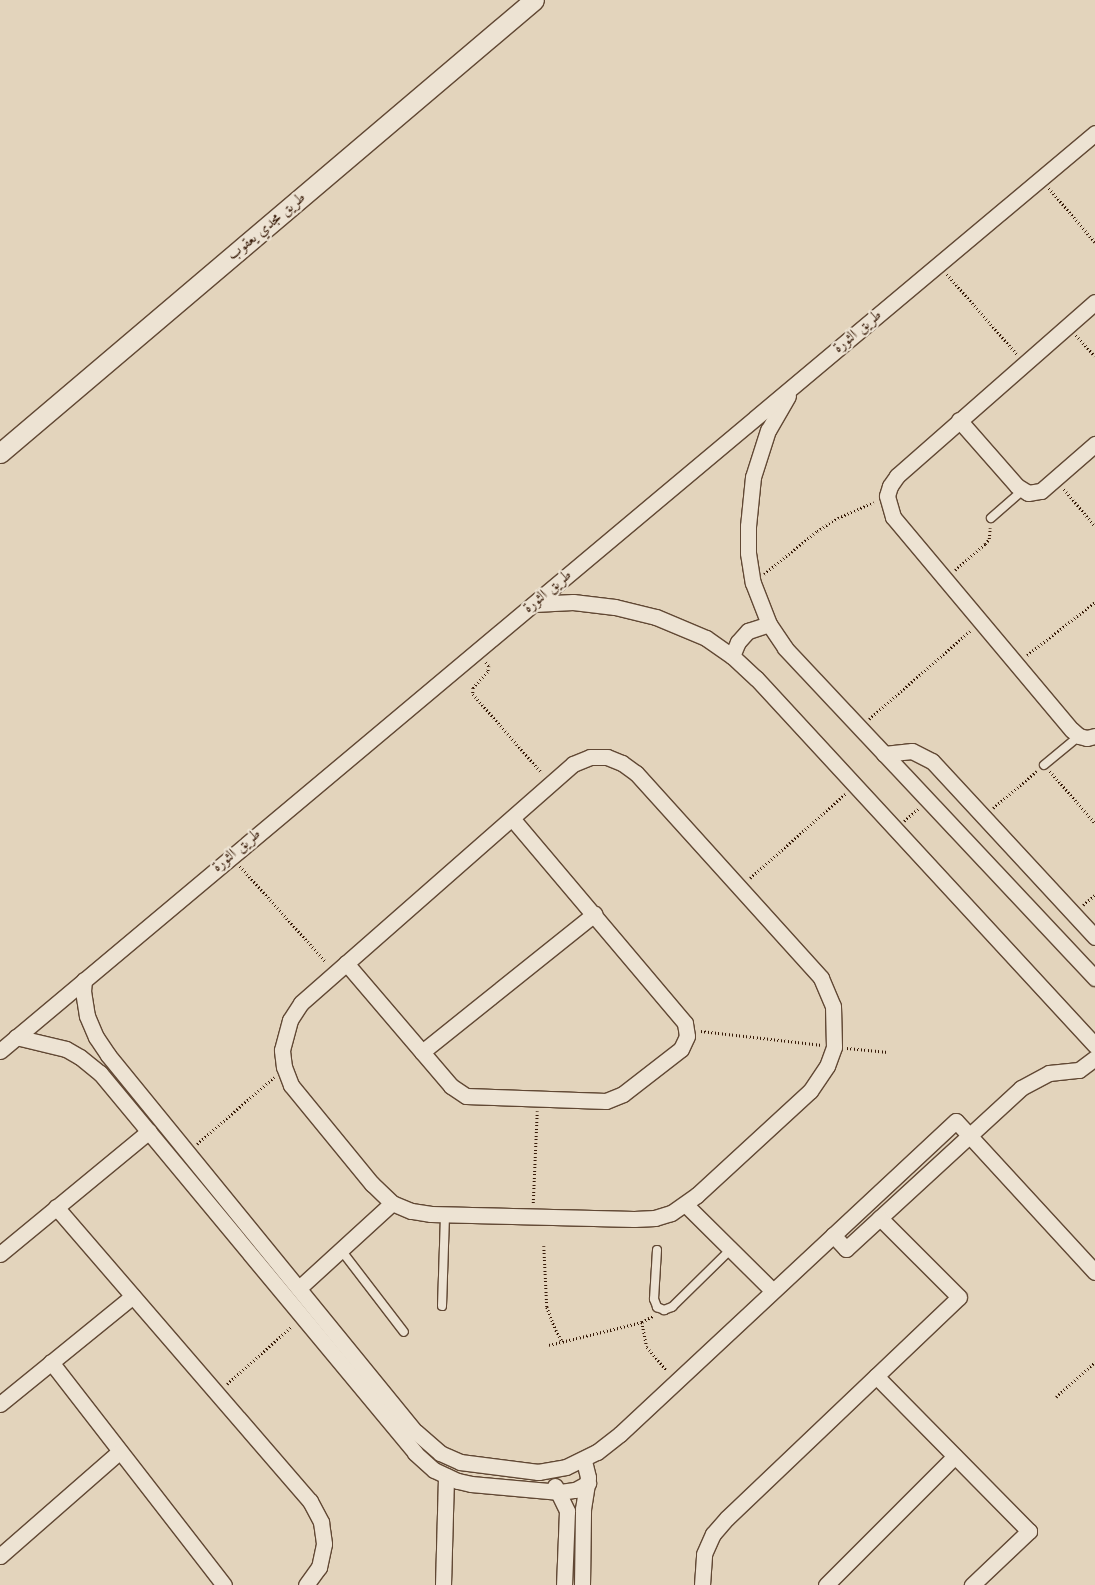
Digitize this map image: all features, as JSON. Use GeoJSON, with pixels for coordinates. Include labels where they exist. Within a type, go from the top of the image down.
{"type":"FeatureCollection","features":[{"type":"Feature","properties":{"kind":"street","name":"طريق مجدي يعقوب"},"geometry":{"type":"LineString","coordinates":[[0,453],[534,0]]}},
{"type":"Feature","properties":{"kind":"street","name":"طريق الثورة"},"geometry":{"type":"LineString","coordinates":[[0,1051],[1095,132]]}},
{"type":"Feature","properties":{"kind":"street"},"geometry":{"type":"LineString","coordinates":[[1095,302],[897,476],[890,486],[887,496],[892,518],[1078,736],[1087,738],[1095,736]]}},
{"type":"Feature","properties":{"kind":"street"},"geometry":{"type":"LineString","coordinates":[[792,388],[768,430],[753,477],[748,554],[754,583],[770,624],[785,648],[1095,978]]}},
{"type":"Feature","properties":{"kind":"street"},"geometry":{"type":"LineString","coordinates":[[959,420],[1022,491],[1028,493],[1041,491],[1095,444]]}},
{"type":"Feature","properties":{"kind":"street"},"geometry":{"type":"LineString","coordinates":[[534,604],[573,602],[615,608],[656,617],[706,638],[732,656],[756,678],[1095,1044]]}},
{"type":"Feature","properties":{"kind":"street"},"geometry":{"type":"LineString","coordinates":[[732,656],[738,642],[748,631],[770,624]]}},
{"type":"Feature","properties":{"kind":"street"},"geometry":{"type":"LineString","coordinates":[[884,754],[912,751],[926,756],[1095,937]]}},
{"type":"Feature","properties":{"kind":"street"},"geometry":{"type":"LineString","coordinates":[[590,757],[607,757],[622,763],[636,772],[821,978],[833,1006],[834,1047],[827,1066],[810,1091],[686,1205],[671,1213],[655,1218],[532,1217],[411,1211],[392,1203],[372,1184],[291,1085],[284,1067],[284,1036],[290,1020],[301,1003],[551,783],[573,764],[590,757]]}},
{"type":"Feature","properties":{"kind":"street"},"geometry":{"type":"LineString","coordinates":[[341,968],[422,1052],[451,1086],[466,1096],[597,1101],[616,1098],[681,1049],[687,1036],[685,1023],[512,818]]}},
{"type":"Feature","properties":{"kind":"street"},"geometry":{"type":"LineString","coordinates":[[422,1052],[594,914]]}},
{"type":"Feature","properties":{"kind":"street"},"geometry":{"type":"LineString","coordinates":[[84,980],[84,1004],[96,1037],[114,1062],[299,1288],[424,1462],[446,1476],[471,1484],[560,1492],[575,1490],[588,1483]]}},
{"type":"Feature","properties":{"kind":"street"},"geometry":{"type":"LineString","coordinates":[[16,1037],[66,1049],[80,1057],[100,1073],[303,1317],[432,1447],[445,1456],[470,1464],[524,1471],[552,1471],[584,1461],[608,1444],[956,1121],[1095,1272]]}},
{"type":"Feature","properties":{"kind":"street"},"geometry":{"type":"LineString","coordinates":[[833,1235],[846,1249],[1029,1082],[1058,1070],[1079,1070],[1095,1058]]}},
{"type":"Feature","properties":{"kind":"street"},"geometry":{"type":"LineString","coordinates":[[100,1073],[114,1062]]}},
{"type":"Feature","properties":{"kind":"street"},"geometry":{"type":"LineString","coordinates":[[0,1254],[148,1131]]}},
{"type":"Feature","properties":{"kind":"street"},"geometry":{"type":"LineString","coordinates":[[204,1197],[216,1187]]}},
{"type":"Feature","properties":{"kind":"street"},"geometry":{"type":"LineString","coordinates":[[299,1288],[392,1203]]}},
{"type":"Feature","properties":{"kind":"street"},"geometry":{"type":"LineString","coordinates":[[686,1205],[773,1291]]}},
{"type":"Feature","properties":{"kind":"street"},"geometry":{"type":"LineString","coordinates":[[56,1207],[310,1501],[321,1522],[324,1544],[319,1567],[306,1585]]}},
{"type":"Feature","properties":{"kind":"street"},"geometry":{"type":"LineString","coordinates":[[702,1585],[704,1554],[713,1534],[726,1518],[959,1297],[880,1218]]}},
{"type":"Feature","properties":{"kind":"street"},"geometry":{"type":"LineString","coordinates":[[246,1249],[259,1239]]}},
{"type":"Feature","properties":{"kind":"street"},"geometry":{"type":"LineString","coordinates":[[0,1404],[133,1296]]}},
{"type":"Feature","properties":{"kind":"street"},"geometry":{"type":"LineString","coordinates":[[51,1362],[224,1585]]}},
{"type":"Feature","properties":{"kind":"street"},"geometry":{"type":"LineString","coordinates":[[876,1376],[1029,1531],[972,1585]]}},
{"type":"Feature","properties":{"kind":"street"},"geometry":{"type":"LineString","coordinates":[[0,1556],[120,1451]]}},
{"type":"Feature","properties":{"kind":"street"},"geometry":{"type":"LineString","coordinates":[[826,1585],[955,1456]]}},
{"type":"Feature","properties":{"kind":"street"},"geometry":{"type":"LineString","coordinates":[[582,1585],[584,1510],[588,1483],[588,1471],[584,1461]]}},
{"type":"Feature","properties":{"kind":"street"},"geometry":{"type":"LineString","coordinates":[[552,1471],[553,1481],[560,1492],[567,1511],[564,1585]]}},
{"type":"Feature","properties":{"kind":"street"},"geometry":{"type":"LineString","coordinates":[[443,1585],[446,1476]]}},
{"type":"Feature","properties":{"kind":"lane"},"geometry":{"type":"LineString","coordinates":[[991,518],[1022,491]]}},
{"type":"Feature","properties":{"kind":"lane"},"geometry":{"type":"LineString","coordinates":[[1044,765],[1078,736]]}},
{"type":"Feature","properties":{"kind":"lane"},"geometry":{"type":"LineString","coordinates":[[442,1306],[445,1214]]}},
{"type":"Feature","properties":{"kind":"lane"},"geometry":{"type":"LineString","coordinates":[[657,1250],[654,1299],[660,1309],[672,1307],[731,1249]]}},
{"type":"Feature","properties":{"kind":"lane"},"geometry":{"type":"LineString","coordinates":[[341,1250],[404,1332]]}},
{"type":"Feature","properties":{"kind":"path"},"geometry":{"type":"LineString","coordinates":[[1040,178],[1095,242]]}},
{"type":"Feature","properties":{"kind":"path"},"geometry":{"type":"LineString","coordinates":[[939,264],[1025,363]]}},
{"type":"Feature","properties":{"kind":"path"},"geometry":{"type":"LineString","coordinates":[[1068,326],[1095,356]]}},
{"type":"Feature","properties":{"kind":"path"},"geometry":{"type":"LineString","coordinates":[[1055,478],[1095,526]]}},
{"type":"Feature","properties":{"kind":"path"},"geometry":{"type":"LineString","coordinates":[[754,583],[817,531],[859,507],[887,496]]}},
{"type":"Feature","properties":{"kind":"path"},"geometry":{"type":"LineString","coordinates":[[944,579],[989,539],[991,518]]}},
{"type":"Feature","properties":{"kind":"path"},"geometry":{"type":"LineString","coordinates":[[1016,664],[1095,602]]}},
{"type":"Feature","properties":{"kind":"path"},"geometry":{"type":"LineString","coordinates":[[859,728],[981,622]]}},
{"type":"Feature","properties":{"kind":"path"},"geometry":{"type":"LineString","coordinates":[[477,651],[489,669],[473,688],[473,694],[551,783]]}},
{"type":"Feature","properties":{"kind":"path"},"geometry":{"type":"LineString","coordinates":[[983,816],[1044,765],[1095,823]]}},
{"type":"Feature","properties":{"kind":"path"},"geometry":{"type":"LineString","coordinates":[[740,888],[855,785]]}},
{"type":"Feature","properties":{"kind":"path"},"geometry":{"type":"LineString","coordinates":[[896,828],[928,801]]}},
{"type":"Feature","properties":{"kind":"path"},"geometry":{"type":"LineString","coordinates":[[231,856],[341,968]]}},
{"type":"Feature","properties":{"kind":"path"},"geometry":{"type":"LineString","coordinates":[[687,1029],[888,1052]]}},
{"type":"Feature","properties":{"kind":"path"},"geometry":{"type":"LineString","coordinates":[[188,1152],[284,1067]]}},
{"type":"Feature","properties":{"kind":"path"},"geometry":{"type":"LineString","coordinates":[[532,1217],[538,1100]]}},
{"type":"Feature","properties":{"kind":"path"},"geometry":{"type":"LineString","coordinates":[[544,1246],[547,1307],[550,1318],[562,1341]]}},
{"type":"Feature","properties":{"kind":"path"},"geometry":{"type":"LineString","coordinates":[[549,1344],[642,1322],[660,1309]]}},
{"type":"Feature","properties":{"kind":"path"},"geometry":{"type":"LineString","coordinates":[[216,1393],[303,1317]]}},
{"type":"Feature","properties":{"kind":"path"},"geometry":{"type":"LineString","coordinates":[[642,1322],[644,1339],[651,1354],[678,1380]]}},
{"type":"Feature","properties":{"kind":"path"},"geometry":{"type":"LineString","coordinates":[[1056,1397],[1095,1362]]}}]}
